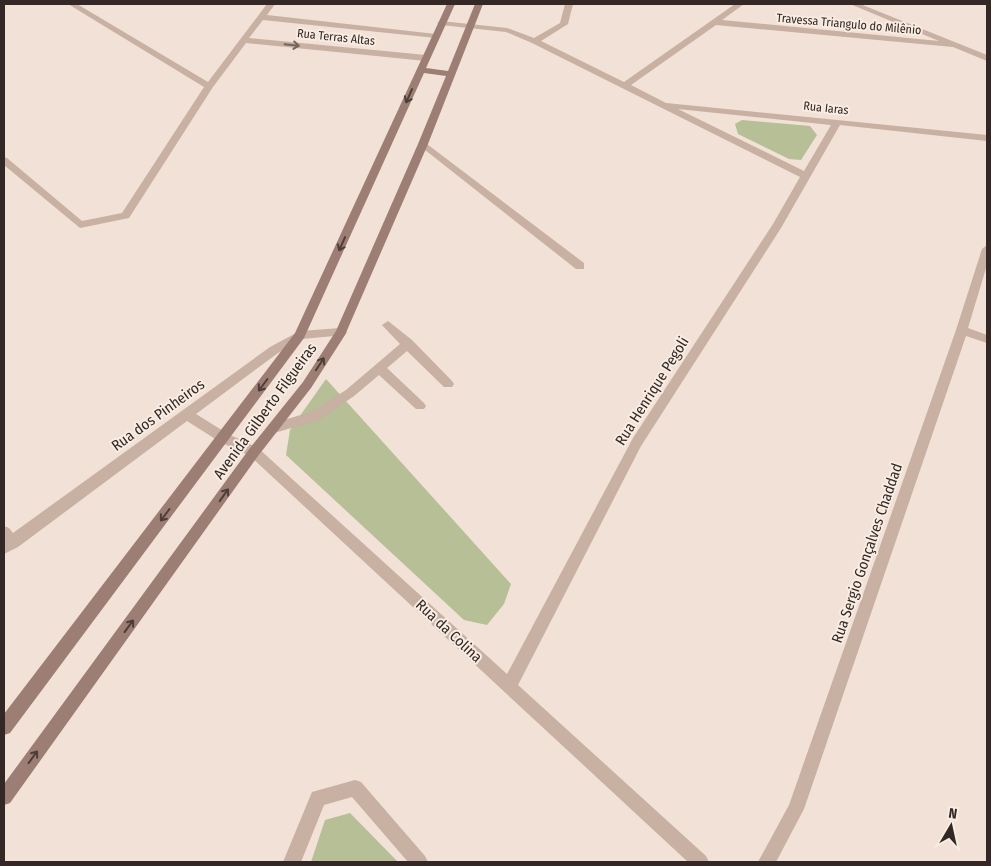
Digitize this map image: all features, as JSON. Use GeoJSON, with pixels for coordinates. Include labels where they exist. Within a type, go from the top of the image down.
{"type":"FeatureCollection","features":[{"type":"Feature","properties":{"kind":"main road","name":"Avenida Gilberto Filgueiras"},"geometry":{"type":"LineString","coordinates":[[4,727],[300,335],[451,4]]}},
{"type":"Feature","properties":{"kind":"main road","name":"Avenida Gilberto Filgueiras"},"geometry":{"type":"LineString","coordinates":[[4,796],[254,452],[307,385],[341,332],[423,144],[468,26],[479,4]]}},
{"type":"Feature","properties":{"kind":"main road"},"geometry":{"type":"LineString","coordinates":[[420,70],[450,74]]}},
{"type":"Feature","properties":{"kind":"street"},"geometry":{"type":"LineString","coordinates":[[72,4],[209,86]]}},
{"type":"Feature","properties":{"kind":"street"},"geometry":{"type":"LineString","coordinates":[[4,160],[80,225],[125,216],[209,86],[270,4]]}},
{"type":"Feature","properties":{"kind":"street"},"geometry":{"type":"LineString","coordinates":[[534,41],[564,24],[569,4]]}},
{"type":"Feature","properties":{"kind":"street"},"geometry":{"type":"LineString","coordinates":[[624,86],[740,4]]}},
{"type":"Feature","properties":{"kind":"street"},"geometry":{"type":"LineString","coordinates":[[854,4],[987,58]]}},
{"type":"Feature","properties":{"kind":"street","name":"Rua Terras Altas"},"geometry":{"type":"LineString","coordinates":[[261,17],[436,36]]}},
{"type":"Feature","properties":{"kind":"street","name":"Travessa Triangulo do Milênio"},"geometry":{"type":"LineString","coordinates":[[714,22],[952,45]]}},
{"type":"Feature","properties":{"kind":"street","name":"Rua Iaras"},"geometry":{"type":"LineString","coordinates":[[441,23],[508,30],[534,41],[806,176]]}},
{"type":"Feature","properties":{"kind":"street","name":"Rua Terras Altas"},"geometry":{"type":"LineString","coordinates":[[244,40],[426,58]]}},
{"type":"Feature","properties":{"kind":"street","name":"Rua Iaras"},"geometry":{"type":"LineString","coordinates":[[662,104],[987,138]]}},
{"type":"Feature","properties":{"kind":"street","name":"Rua Henrique Pegoli"},"geometry":{"type":"LineString","coordinates":[[509,686],[637,442],[777,226],[836,122]]}},
{"type":"Feature","properties":{"kind":"street"},"geometry":{"type":"LineString","coordinates":[[423,144],[580,266]]}},
{"type":"Feature","properties":{"kind":"street","name":"Rua Sergio Gonçalves Chaddad"},"geometry":{"type":"LineString","coordinates":[[767,862],[796,809],[962,330],[987,249]]}},
{"type":"Feature","properties":{"kind":"street"},"geometry":{"type":"LineString","coordinates":[[388,325],[448,384]]}},
{"type":"Feature","properties":{"kind":"street"},"geometry":{"type":"LineString","coordinates":[[962,330],[987,339]]}},
{"type":"Feature","properties":{"kind":"street","name":"Rua dos Pinheiros"},"geometry":{"type":"LineString","coordinates":[[7,541],[274,350],[300,335],[341,332]]}},
{"type":"Feature","properties":{"kind":"street"},"geometry":{"type":"LineString","coordinates":[[274,428],[315,416],[350,393],[408,343]]}},
{"type":"Feature","properties":{"kind":"street"},"geometry":{"type":"LineString","coordinates":[[379,368],[420,406]]}},
{"type":"Feature","properties":{"kind":"street","name":"Rua da Colina"},"geometry":{"type":"LineString","coordinates":[[186,414],[224,438],[254,452],[700,862]]}},
{"type":"Feature","properties":{"kind":"street"},"geometry":{"type":"LineString","coordinates":[[292,862],[318,798],[355,788],[419,862]]}},
{"type":"Feature","properties":{"kind":"green space"},"geometry":{"type":"Polygon","coordinates":[[[742,120],[810,126],[817,135],[801,160],[789,159],[738,134],[735,124],[742,120]]]}},
{"type":"Feature","properties":{"kind":"green space"},"geometry":{"type":"Polygon","coordinates":[[[326,379],[511,584],[504,604],[487,625],[464,620],[286,455],[290,430],[326,379]]]}},
{"type":"Feature","properties":{"kind":"green space"},"geometry":{"type":"Polygon","coordinates":[[[350,813],[398,862],[311,862],[325,820],[350,813]]]}}]}
